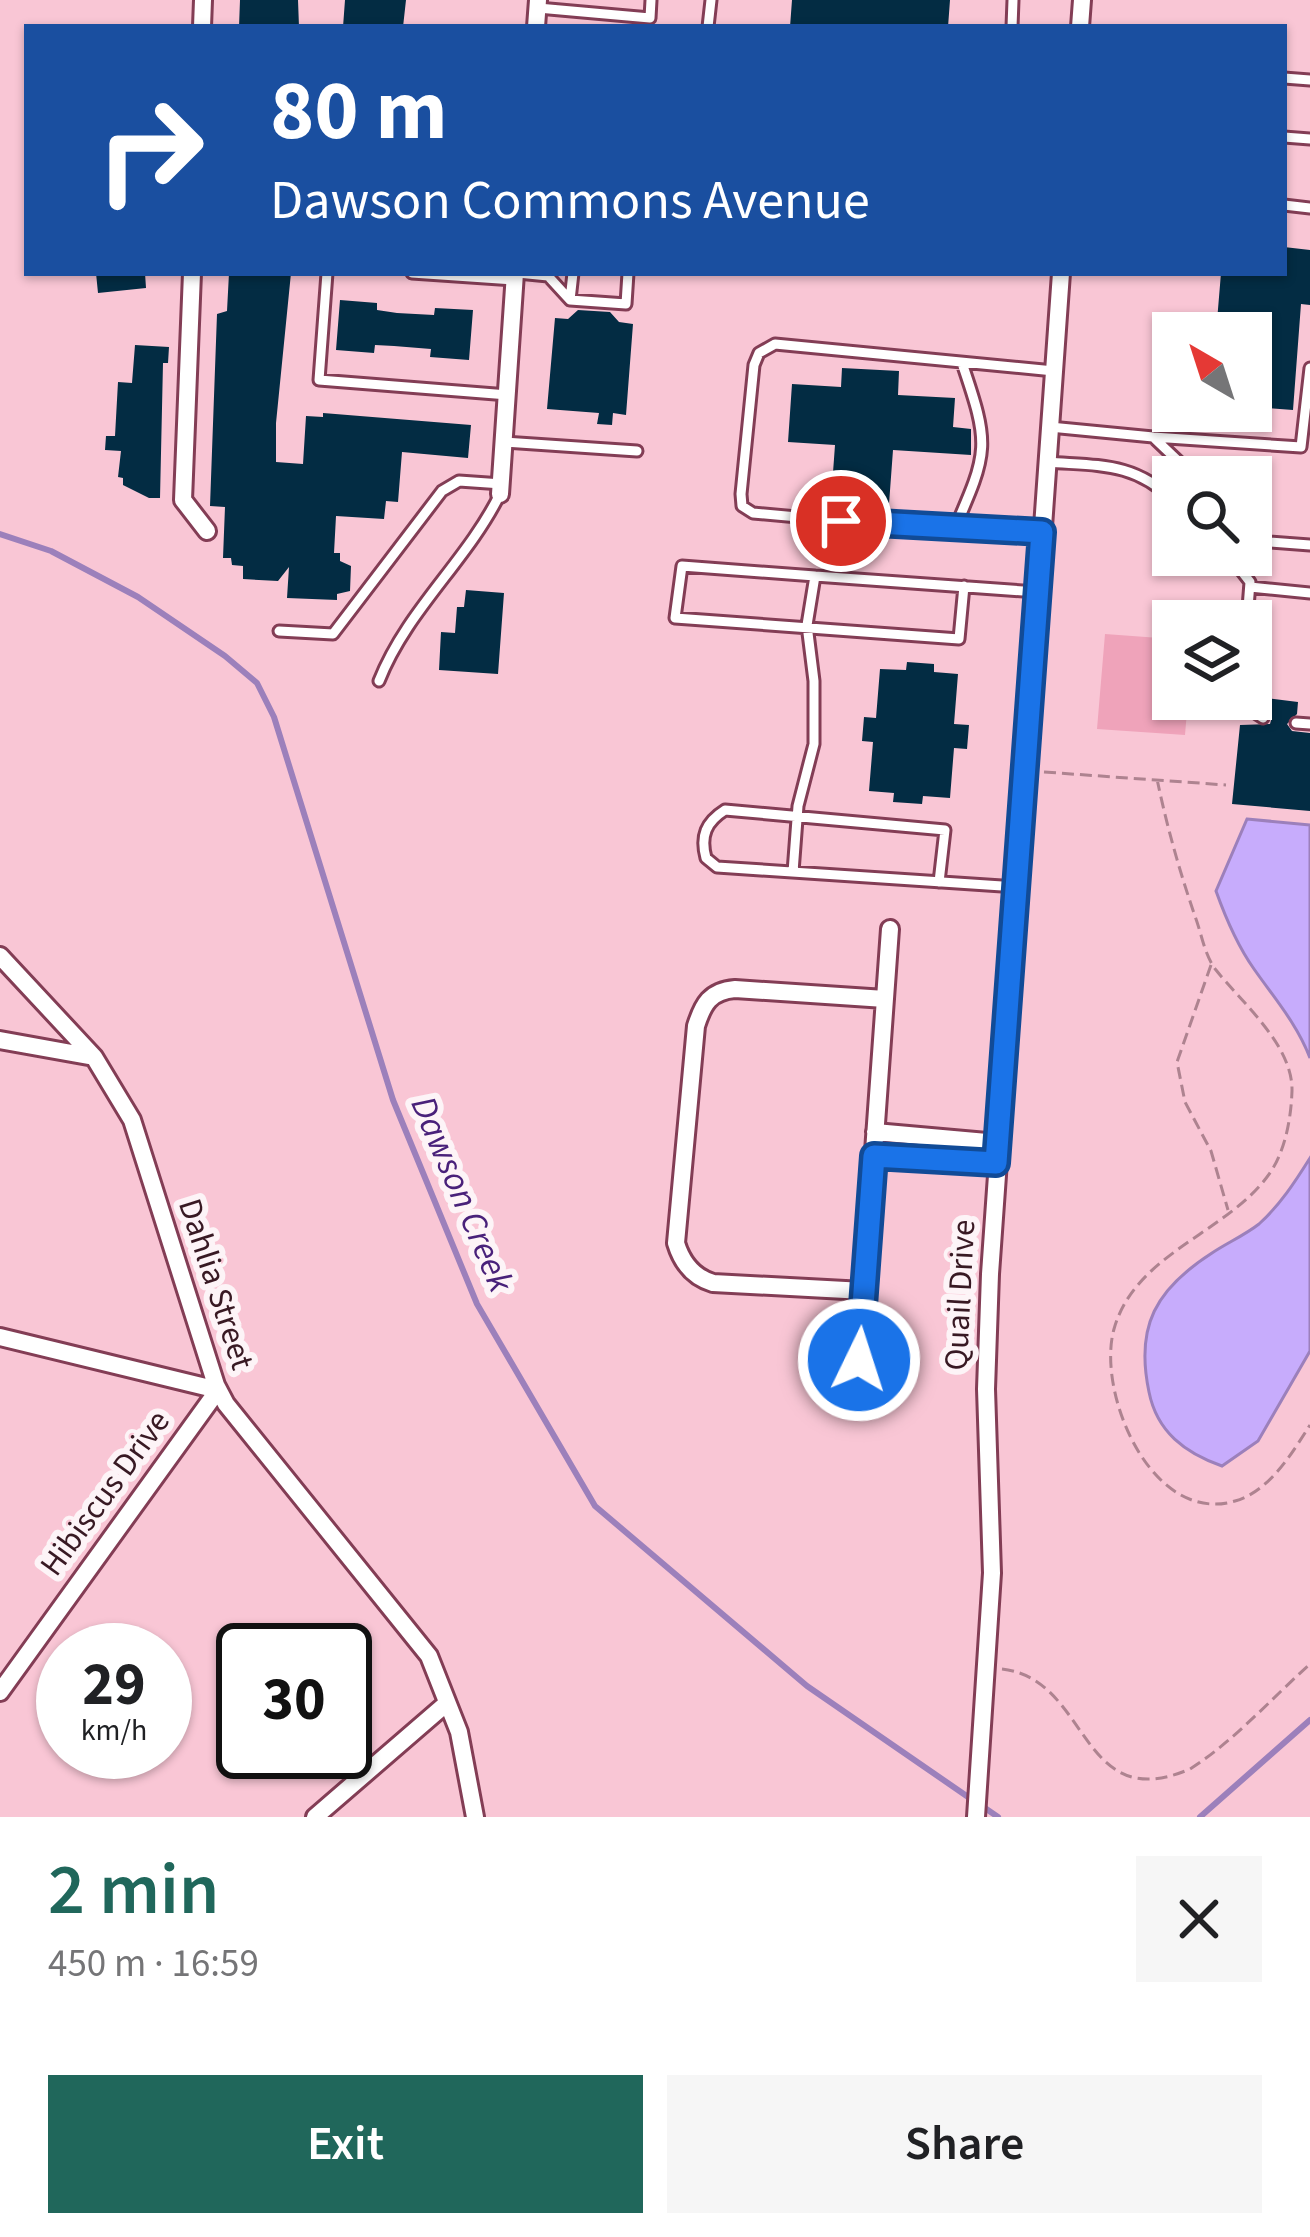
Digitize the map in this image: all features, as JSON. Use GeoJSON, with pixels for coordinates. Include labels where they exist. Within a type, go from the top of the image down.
{"type":"FeatureCollection","features":[{"type":"Feature","properties":{"kind":"street"},"geometry":{"type":"LineString","coordinates":[[192,276],[183,500],[207,531]]}},
{"type":"Feature","properties":{"kind":"street"},"geometry":{"type":"LineString","coordinates":[[501,489],[516,276]]}},
{"type":"Feature","properties":{"kind":"street","name":"Quail Drive"},"geometry":{"type":"LineString","coordinates":[[976,1817],[992,1512],[986,1355],[996,1163],[1061,276]]}},
{"type":"Feature","properties":{"kind":"street"},"geometry":{"type":"LineString","coordinates":[[859,1360],[890,929]]}},
{"type":"Feature","properties":{"kind":"street","name":"Dahlia Street"},"geometry":{"type":"LineString","coordinates":[[0,956],[94,1057],[132,1120],[218,1390],[429,1656],[459,1732],[475,1817]]}},
{"type":"Feature","properties":{"kind":"street"},"geometry":{"type":"LineString","coordinates":[[864,1291],[713,1283],[686,1265],[676,1243],[694,1048],[703,1005],[712,995],[735,989],[885,999]]}},
{"type":"Feature","properties":{"kind":"street"},"geometry":{"type":"LineString","coordinates":[[0,1040],[94,1057]]}},
{"type":"Feature","properties":{"kind":"street"},"geometry":{"type":"LineString","coordinates":[[875,1132],[998,1143]]}},
{"type":"Feature","properties":{"kind":"street"},"geometry":{"type":"LineString","coordinates":[[874,1156],[996,1163]]}},
{"type":"Feature","properties":{"kind":"street"},"geometry":{"type":"LineString","coordinates":[[0,1337],[218,1390]]}},
{"type":"Feature","properties":{"kind":"street","name":"Hibiscus Drive"},"geometry":{"type":"LineString","coordinates":[[0,1692],[218,1390]]}},
{"type":"Feature","properties":{"kind":"street"},"geometry":{"type":"LineString","coordinates":[[315,1817],[447,1703]]}},
{"type":"Feature","properties":{"kind":"lane"},"geometry":{"type":"LineString","coordinates":[[537,12],[650,18],[650,0]]}},
{"type":"Feature","properties":{"kind":"lane"},"geometry":{"type":"LineString","coordinates":[[327,276],[319,380],[508,394]]}},
{"type":"Feature","properties":{"kind":"lane"},"geometry":{"type":"LineString","coordinates":[[548,276],[570,300],[626,304],[628,276]]}},
{"type":"Feature","properties":{"kind":"lane"},"geometry":{"type":"LineString","coordinates":[[570,300],[573,276]]}},
{"type":"Feature","properties":{"kind":"lane"},"geometry":{"type":"LineString","coordinates":[[1042,532],[954,530],[753,513],[742,506],[741,494],[754,365],[775,344],[1054,371]]}},
{"type":"Feature","properties":{"kind":"lane"},"geometry":{"type":"LineString","coordinates":[[954,530],[976,479],[984,442],[962,362]]}},
{"type":"Feature","properties":{"kind":"lane"},"geometry":{"type":"LineString","coordinates":[[1050,427],[1301,447],[1310,368]]}},
{"type":"Feature","properties":{"kind":"lane"},"geometry":{"type":"LineString","coordinates":[[1154,437],[1173,456]]}},
{"type":"Feature","properties":{"kind":"lane"},"geometry":{"type":"LineString","coordinates":[[504,442],[637,452]]}},
{"type":"Feature","properties":{"kind":"lane"},"geometry":{"type":"LineString","coordinates":[[1048,462],[1125,469],[1152,482]]}},
{"type":"Feature","properties":{"kind":"lane"},"geometry":{"type":"LineString","coordinates":[[279,631],[333,634],[442,491],[459,481],[501,489],[486,523],[398,639],[380,681]]}},
{"type":"Feature","properties":{"kind":"lane"},"geometry":{"type":"LineString","coordinates":[[1272,542],[1310,545]]}},
{"type":"Feature","properties":{"kind":"lane"},"geometry":{"type":"LineString","coordinates":[[964,586],[959,639],[675,618],[682,566],[964,586],[1038,592]]}},
{"type":"Feature","properties":{"kind":"lane"},"geometry":{"type":"LineString","coordinates":[[793,872],[797,817],[814,732],[808,625],[815,576]]}},
{"type":"Feature","properties":{"kind":"lane"},"geometry":{"type":"LineString","coordinates":[[1248,576],[1249,600]]}},
{"type":"Feature","properties":{"kind":"lane"},"geometry":{"type":"LineString","coordinates":[[1250,587],[1310,592]]}},
{"type":"Feature","properties":{"kind":"lane"},"geometry":{"type":"LineString","coordinates":[[1296,723],[1310,724]]}},
{"type":"Feature","properties":{"kind":"lane"},"geometry":{"type":"LineString","coordinates":[[940,882],[945,830],[725,810],[713,817],[702,844],[706,858],[717,867],[940,882],[1017,887]]}},
{"type":"Feature","properties":{"kind":"path"},"geometry":{"type":"LineString","coordinates":[[1024,771],[1226,785]]}},
{"type":"Feature","properties":{"kind":"path"},"geometry":{"type":"LineString","coordinates":[[1156,779],[1170,843],[1211,964],[1281,1051],[1292,1084],[1288,1131],[1268,1177],[1137,1285],[1114,1327],[1108,1375],[1120,1418],[1158,1477],[1176,1493],[1199,1502],[1234,1502],[1265,1484],[1310,1425]]}},
{"type":"Feature","properties":{"kind":"path"},"geometry":{"type":"LineString","coordinates":[[1211,964],[1177,1062],[1185,1102],[1211,1151],[1228,1211]]}},
{"type":"Feature","properties":{"kind":"path"},"geometry":{"type":"LineString","coordinates":[[1135,1786],[1153,1785],[1194,1767],[1310,1664]]}},
{"type":"Feature","properties":{"kind":"path"},"geometry":{"type":"LineString","coordinates":[[987,1668],[1018,1671],[1049,1692],[1105,1774]]}},
{"type":"Feature","properties":{"kind":"shaded area"},"geometry":{"type":"Polygon","coordinates":[[[1105,634],[1152,637],[1152,720],[1186,720],[1185,735],[1097,729],[1105,634]]]}},
{"type":"Feature","properties":{"kind":"shaded area"},"geometry":{"type":"Polygon","coordinates":[[[1247,819],[1310,825],[1310,1058],[1242,951],[1216,891],[1247,819]]]}},
{"type":"Feature","properties":{"kind":"shaded area"},"geometry":{"type":"Polygon","coordinates":[[[1310,1158],[1310,1351],[1258,1441],[1222,1466],[1185,1447],[1159,1419],[1145,1369],[1148,1329],[1154,1311],[1177,1281],[1259,1224],[1310,1158]]]}},
{"type":"Feature","properties":{"kind":"building"},"geometry":{"type":"Polygon","coordinates":[[[240,0],[298,0],[299,24],[239,24],[240,0]]]}},
{"type":"Feature","properties":{"kind":"building"},"geometry":{"type":"Polygon","coordinates":[[[345,0],[406,0],[403,24],[343,24],[345,0]]]}},
{"type":"Feature","properties":{"kind":"building"},"geometry":{"type":"Polygon","coordinates":[[[792,0],[950,0],[948,24],[790,24],[792,0]]]}},
{"type":"Feature","properties":{"kind":"building"},"geometry":{"type":"Polygon","coordinates":[[[1287,247],[1310,250],[1310,305],[1301,304],[1293,410],[1272,408],[1272,312],[1218,312],[1221,276],[1287,276],[1287,247]]]}},
{"type":"Feature","properties":{"kind":"building"},"geometry":{"type":"Polygon","coordinates":[[[96,276],[145,276],[146,288],[98,293],[96,276]]]}},
{"type":"Feature","properties":{"kind":"building"},"geometry":{"type":"Polygon","coordinates":[[[229,276],[291,276],[276,462],[303,464],[306,416],[323,417],[323,413],[471,425],[468,458],[402,452],[398,502],[386,501],[384,519],[336,516],[334,553],[340,553],[340,561],[351,566],[350,591],[337,594],[337,600],[287,598],[289,567],[278,581],[243,579],[243,566],[223,558],[225,507],[210,506],[217,314],[227,311],[229,276]]]}},
{"type":"Feature","properties":{"kind":"building"},"geometry":{"type":"Polygon","coordinates":[[[340,300],[377,303],[377,310],[397,313],[473,310],[469,360],[430,357],[431,349],[394,346],[375,345],[374,353],[336,350],[340,300]]]}},
{"type":"Feature","properties":{"kind":"building"},"geometry":{"type":"Polygon","coordinates":[[[578,310],[610,312],[619,322],[633,324],[626,415],[613,413],[612,425],[597,424],[599,413],[547,409],[555,318],[568,319],[578,310]]]}},
{"type":"Feature","properties":{"kind":"building"},"geometry":{"type":"Polygon","coordinates":[[[135,345],[169,347],[168,363],[163,363],[160,498],[149,498],[123,485],[123,478],[118,477],[121,451],[105,450],[106,436],[115,436],[118,382],[132,383],[135,345]]]}},
{"type":"Feature","properties":{"kind":"building"},"geometry":{"type":"Polygon","coordinates":[[[842,368],[899,371],[898,395],[955,398],[953,427],[971,429],[971,455],[893,450],[889,504],[831,500],[835,445],[788,442],[792,384],[841,387],[842,368]]]}},
{"type":"Feature","properties":{"kind":"building"},"geometry":{"type":"Polygon","coordinates":[[[466,590],[504,593],[498,674],[439,670],[441,632],[455,633],[457,607],[464,607],[466,590]]]}},
{"type":"Feature","properties":{"kind":"building"},"geometry":{"type":"Polygon","coordinates":[[[907,662],[934,664],[934,672],[958,674],[954,724],[969,725],[967,749],[954,748],[950,798],[923,796],[922,804],[893,802],[894,793],[869,791],[873,742],[862,741],[864,717],[876,718],[880,669],[906,670],[907,662]]]}},
{"type":"Feature","properties":{"kind":"building"},"geometry":{"type":"Polygon","coordinates":[[[1272,699],[1298,702],[1297,714],[1287,724],[1292,731],[1310,733],[1310,811],[1232,804],[1240,725],[1270,724],[1272,699]]]}},
{"type":"Feature","properties":{"kind":"waterway","name":"Dawson Creek"},"geometry":{"type":"LineString","coordinates":[[0,534],[51,551],[138,597],[257,683],[274,717],[393,1100],[477,1304],[595,1506],[807,1686],[971,1799]]}},
{"type":"Feature","properties":{"kind":"waterway","name":"Dawson Creek"},"geometry":{"type":"LineString","coordinates":[[1200,1817],[1310,1720]]}},
{"type":"Feature","properties":{"kind":"waterway","name":"Dawson Creek"},"geometry":{"type":"LineString","coordinates":[[982,1806],[998,1817]]}},
{"type":"Feature","properties":{"kind":"route"},"geometry":{"type":"LineString","coordinates":[[841,521],[1042,532],[996,1163],[874,1156],[859,1360]]}}]}
